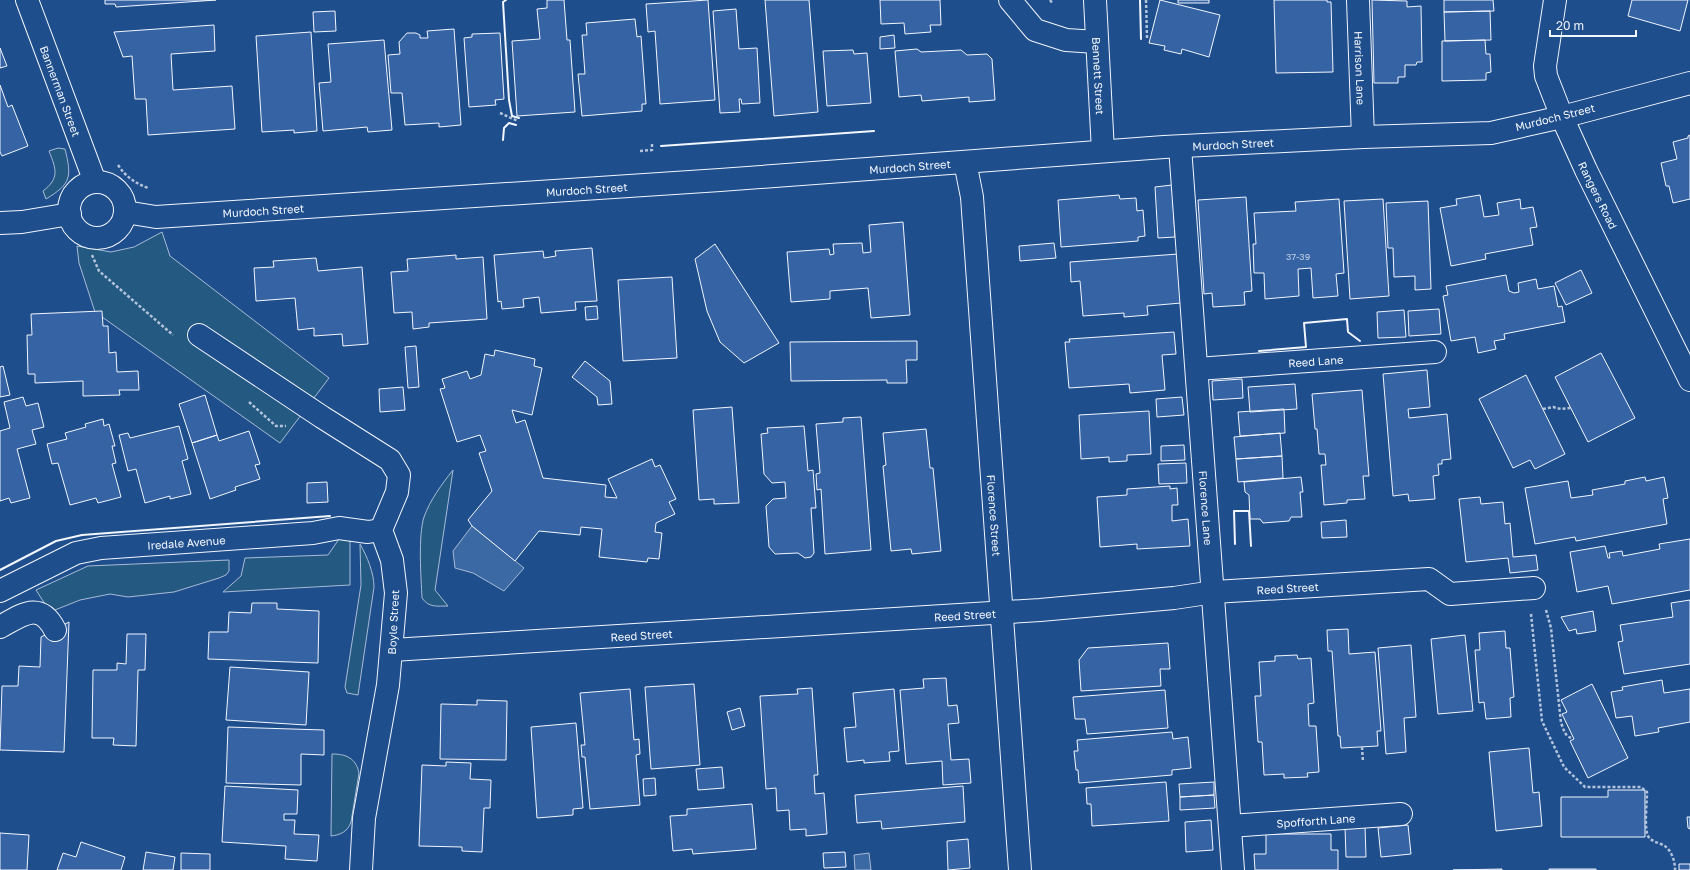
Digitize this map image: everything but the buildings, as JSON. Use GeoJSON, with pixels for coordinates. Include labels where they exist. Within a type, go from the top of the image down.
{"type":"FeatureCollection","features":[{"type":"Feature","properties":{"kind":"street","name":"Bannerman Street"},"geometry":{"type":"LineString","coordinates":[[27,0],[95,182]]}},
{"type":"Feature","properties":{"kind":"street"},"geometry":{"type":"LineString","coordinates":[[1010,0],[1036,30],[1066,40],[1096,42]]}},
{"type":"Feature","properties":{"kind":"street","name":"Bennett Street"},"geometry":{"type":"LineString","coordinates":[[1095,0],[1096,42],[1103,151]]}},
{"type":"Feature","properties":{"kind":"street","name":"Harrison Lane"},"geometry":{"type":"LineString","coordinates":[[1358,0],[1363,137]]}},
{"type":"Feature","properties":{"kind":"street","name":"Rangers Road"},"geometry":{"type":"LineString","coordinates":[[1555,0],[1545,66],[1546,76],[1562,117],[1586,170],[1690,380]]}},
{"type":"Feature","properties":{"kind":"street","name":"Murdoch Street"},"geometry":{"type":"LineString","coordinates":[[125,212],[156,217],[720,180],[1180,146],[1363,137],[1491,133],[1562,117],[1690,83]]}},
{"type":"Feature","properties":{"kind":"street","name":"Florence Lane"},"geometry":{"type":"LineString","coordinates":[[1180,146],[1214,592],[1233,870]]}},
{"type":"Feature","properties":{"kind":"street","name":"Florence Street"},"geometry":{"type":"LineString","coordinates":[[965,162],[972,197],[1020,870]]}},
{"type":"Feature","properties":{"kind":"street"},"geometry":{"type":"LineString","coordinates":[[95,182],[105,183],[113,187],[120,194],[124,202],[125,212],[119,227],[105,236],[97,238],[89,236],[76,228],[70,214],[70,204],[73,196],[86,184],[95,182]]}},
{"type":"Feature","properties":{"kind":"street"},"geometry":{"type":"LineString","coordinates":[[0,223],[22,222],[70,214]]}},
{"type":"Feature","properties":{"kind":"street"},"geometry":{"type":"LineString","coordinates":[[199,334],[322,417],[390,460],[399,475],[397,492],[381,530]]}},
{"type":"Feature","properties":{"kind":"street","name":"Reed Lane"},"geometry":{"type":"LineString","coordinates":[[1197,369],[1435,352]]}},
{"type":"Feature","properties":{"kind":"street","name":"Iredale Avenue"},"geometry":{"type":"LineString","coordinates":[[0,591],[76,553],[101,548],[313,533],[339,528],[368,532],[381,530]]}},
{"type":"Feature","properties":{"kind":"street","name":"Boyle Street"},"geometry":{"type":"LineString","coordinates":[[361,870],[364,818],[388,686],[396,593],[392,560],[381,530]]}},
{"type":"Feature","properties":{"kind":"street","name":"Reed Street"},"geometry":{"type":"LineString","coordinates":[[392,650],[1002,612],[1174,598],[1214,592],[1429,579],[1450,594],[1539,597]]}},
{"type":"Feature","properties":{"kind":"street"},"geometry":{"type":"LineString","coordinates":[[0,627],[24,614],[35,611],[43,614],[49,619],[55,630]]}},
{"type":"Feature","properties":{"kind":"street","name":"Spofforth Lane"},"geometry":{"type":"LineString","coordinates":[[1230,826],[1401,814]]}},
{"type":"Feature","properties":{"kind":"path"},"geometry":{"type":"LineString","coordinates":[[1050,0],[1053,4]]}},
{"type":"Feature","properties":{"kind":"path"},"geometry":{"type":"LineString","coordinates":[[1146,0],[1147,38]]}},
{"type":"Feature","properties":{"kind":"path"},"geometry":{"type":"LineString","coordinates":[[500,113],[518,121]]}},
{"type":"Feature","properties":{"kind":"path"},"geometry":{"type":"LineString","coordinates":[[640,151],[652,150],[652,142]]}},
{"type":"Feature","properties":{"kind":"path"},"geometry":{"type":"LineString","coordinates":[[116,160],[122,172],[134,183],[152,189]]}},
{"type":"Feature","properties":{"kind":"path"},"geometry":{"type":"LineString","coordinates":[[1543,409],[1553,407],[1561,409],[1571,408]]}},
{"type":"Feature","properties":{"kind":"path"},"geometry":{"type":"LineString","coordinates":[[1539,597],[1551,628],[1561,724],[1565,734],[1569,738],[1572,738]]}},
{"type":"Feature","properties":{"kind":"path"},"geometry":{"type":"LineString","coordinates":[[1531,610],[1542,721],[1564,767],[1585,787],[1641,786],[1644,788],[1647,792],[1648,835],[1653,842],[1666,847],[1674,858],[1675,870]]}},
{"type":"Feature","properties":{"kind":"path"},"geometry":{"type":"LineString","coordinates":[[1362,747],[1363,762]]}},
{"type":"Feature","properties":{"kind":"shaded area"},"geometry":{"type":"Polygon","coordinates":[[[58,148],[65,149],[69,173],[68,179],[60,189],[46,199],[43,191],[52,182],[55,173],[55,168],[49,151],[58,148]]]}},
{"type":"Feature","properties":{"kind":"shaded area"},"geometry":{"type":"Polygon","coordinates":[[[162,232],[170,256],[329,378],[280,443],[95,312],[79,263],[77,246],[111,252],[134,247],[162,232]]]}},
{"type":"Feature","properties":{"kind":"shaded area"},"geometry":{"type":"Polygon","coordinates":[[[453,470],[435,590],[448,606],[434,606],[427,603],[422,598],[420,557],[422,525],[433,498],[453,470]]]}},
{"type":"Feature","properties":{"kind":"shaded area"},"geometry":{"type":"Polygon","coordinates":[[[472,526],[524,568],[504,591],[473,573],[455,568],[453,551],[472,526]]]}},
{"type":"Feature","properties":{"kind":"shaded area"},"geometry":{"type":"Polygon","coordinates":[[[339,539],[350,541],[350,585],[223,592],[241,576],[245,558],[328,555],[339,539]]]}},
{"type":"Feature","properties":{"kind":"shaded area"},"geometry":{"type":"Polygon","coordinates":[[[360,544],[370,565],[374,587],[358,695],[347,693],[345,687],[361,585],[360,544]]]}},
{"type":"Feature","properties":{"kind":"shaded area"},"geometry":{"type":"Polygon","coordinates":[[[229,560],[229,571],[226,575],[174,592],[128,597],[110,594],[80,600],[50,612],[36,590],[88,566],[229,560]]]}},
{"type":"Feature","properties":{"kind":"shaded area"},"geometry":{"type":"Polygon","coordinates":[[[332,754],[346,756],[353,760],[359,773],[350,825],[344,832],[331,836],[332,754]]]}},
{"type":"Feature","properties":{"kind":"shaded area"},"geometry":{"type":"Polygon","coordinates":[[[869,853],[871,870],[855,870],[854,855],[869,853]]]}},
{"type":"Feature","properties":{"kind":"wall"},"geometry":{"type":"LineString","coordinates":[[506,0],[503,2],[509,100],[512,116],[519,118]]}},
{"type":"Feature","properties":{"kind":"wall"},"geometry":{"type":"LineString","coordinates":[[1140,0],[1141,39]]}},
{"type":"Feature","properties":{"kind":"wall"},"geometry":{"type":"LineString","coordinates":[[503,140],[504,128],[509,123],[516,125]]}},
{"type":"Feature","properties":{"kind":"wall"},"geometry":{"type":"LineString","coordinates":[[661,146],[874,131]]}},
{"type":"Feature","properties":{"kind":"wall"},"geometry":{"type":"LineString","coordinates":[[1259,351],[1306,347],[1304,323],[1347,319],[1348,332],[1360,341]]}},
{"type":"Feature","properties":{"kind":"wall"},"geometry":{"type":"LineString","coordinates":[[1235,544],[1234,511],[1249,511],[1251,546]]}},
{"type":"Feature","properties":{"kind":"wall"},"geometry":{"type":"LineString","coordinates":[[0,570],[56,541],[82,535],[330,516]]}}]}
